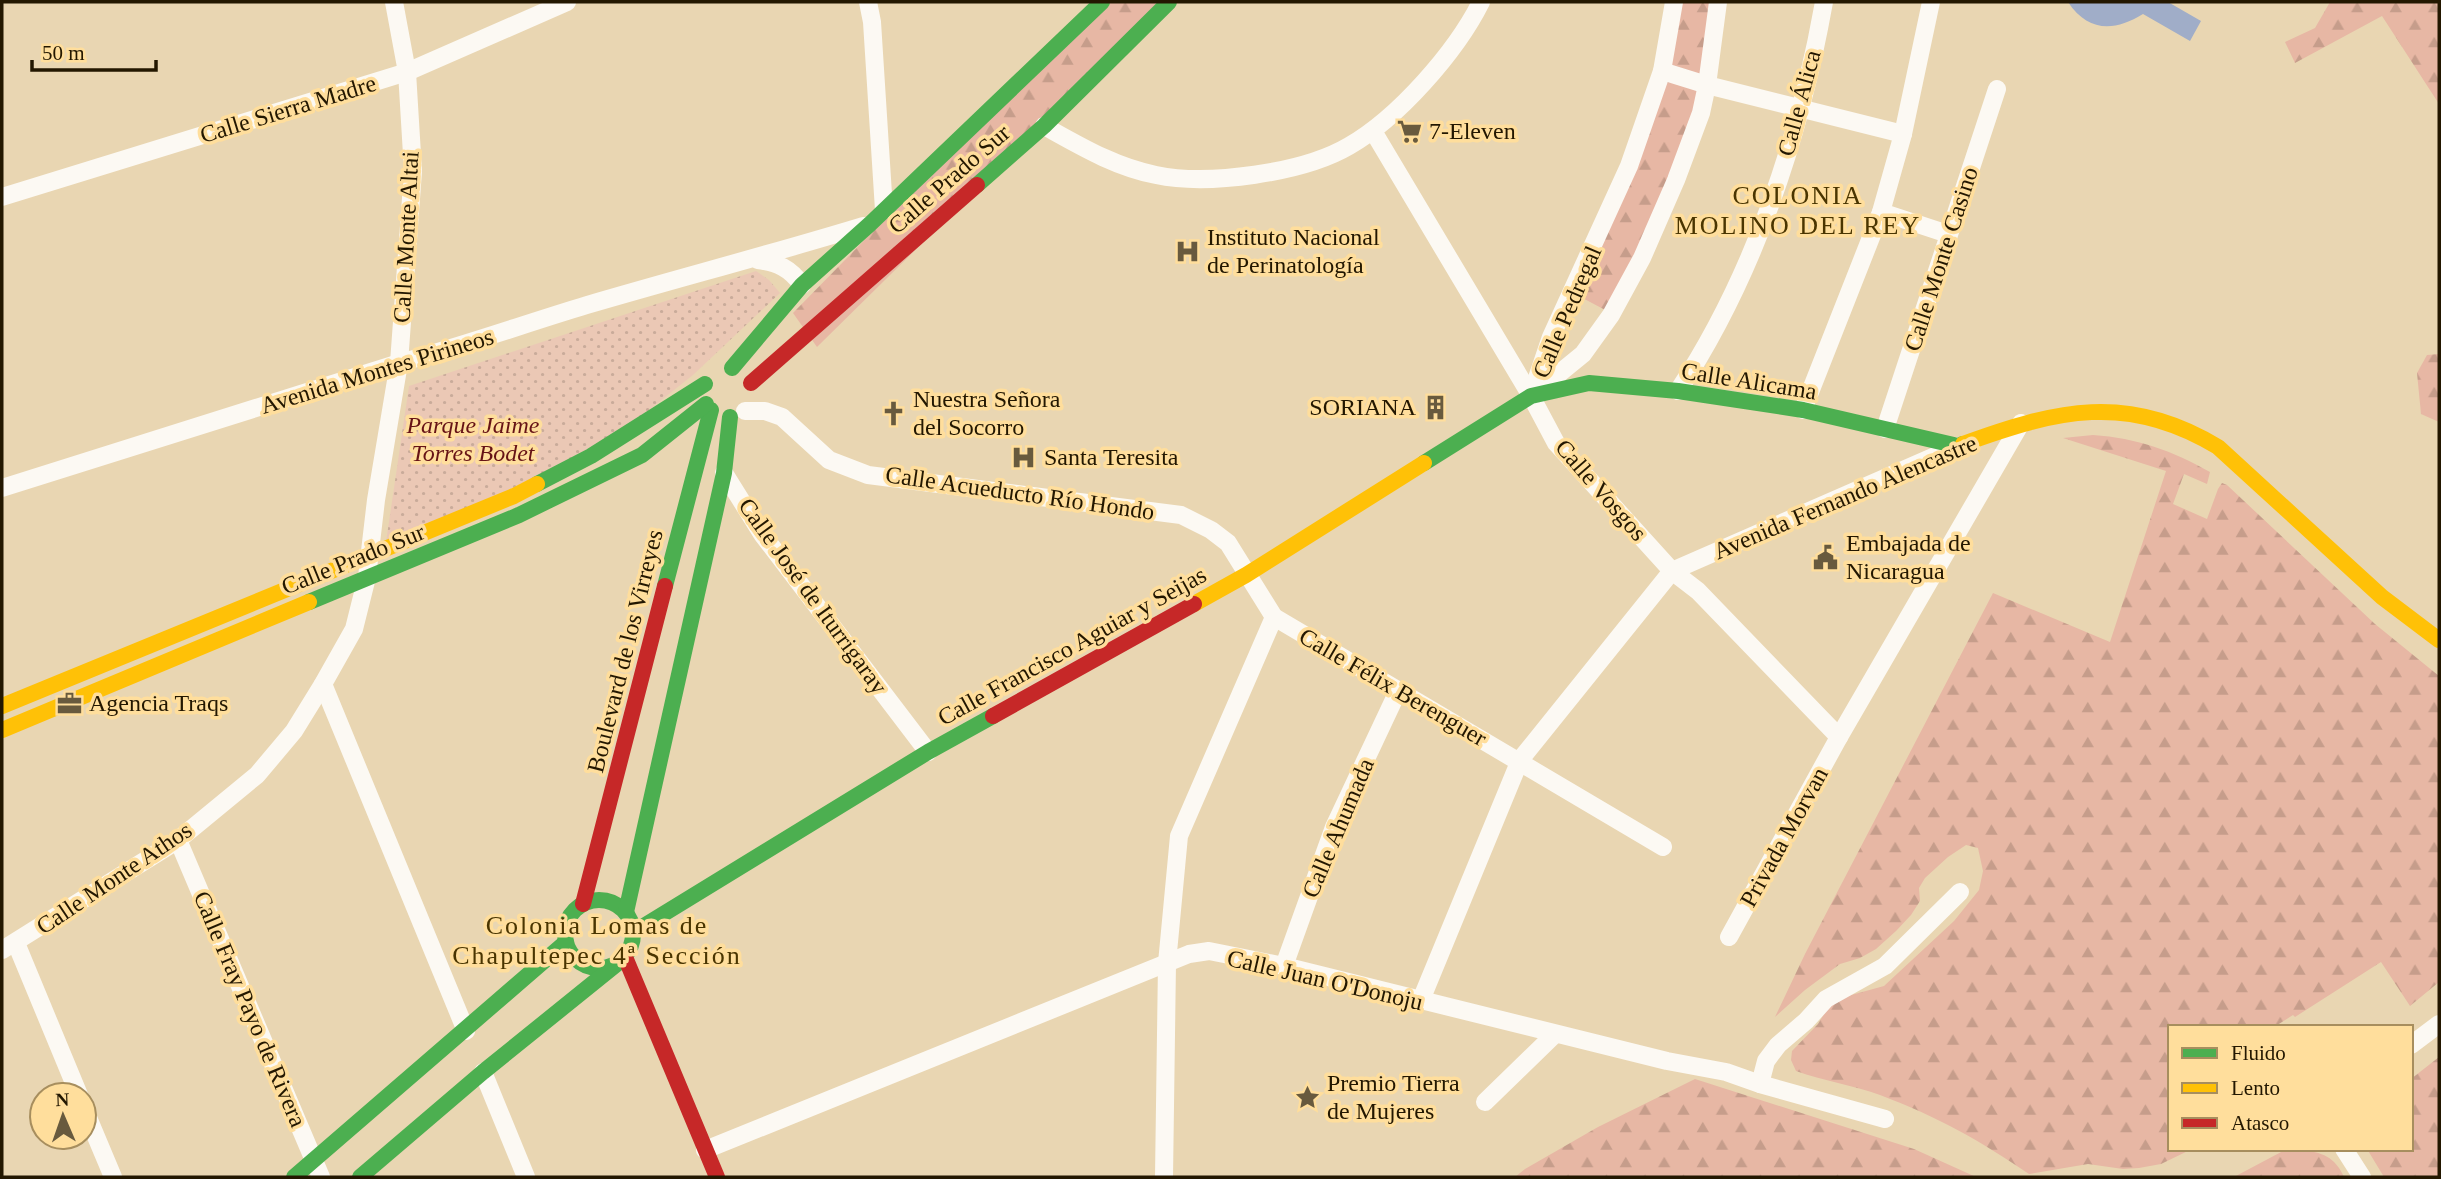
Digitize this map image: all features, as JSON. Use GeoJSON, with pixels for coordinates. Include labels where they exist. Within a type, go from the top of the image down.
{"type":"FeatureCollection","features":[{"type":"Feature","properties":{"kind":"street","name":"Calle Monte Altai"},"geometry":{"type":"LineString","coordinates":[[370,555],[376,500],[399,363],[413,171],[407,72],[394,2]]}},
{"type":"Feature","properties":{"kind":"street","name":"Calle Sierra Madre"},"geometry":{"type":"LineString","coordinates":[[2,197],[407,72],[567,2]]}},
{"type":"Feature","properties":{"kind":"street"},"geometry":{"type":"LineString","coordinates":[[868,2],[872,22],[884,210]]}},
{"type":"Feature","properties":{"kind":"street","name":"Calle Prado Sur"},"geometry":{"type":"LineString","coordinates":[[2,706],[525,490],[592,456],[717,373],[802,285],[870,224],[1102,2]]}},
{"type":"Feature","properties":{"kind":"street","name":"Calle Prado Sur"},"geometry":{"type":"LineString","coordinates":[[751,383],[1044,127],[1169,2]]}},
{"type":"Feature","properties":{"kind":"street"},"geometry":{"type":"LineString","coordinates":[[1044,127],[1104,159],[1157,176],[1208,179],[1255,175],[1312,162],[1347,148],[1373,131],[1427,79],[1470,24],[1481,2]]}},
{"type":"Feature","properties":{"kind":"street","name":"Calle Pedregal"},"geometry":{"type":"LineString","coordinates":[[1531,396],[1551,337],[1629,166],[1662,71],[1674,2]]}},
{"type":"Feature","properties":{"kind":"street","name":"Calle Pedregal"},"geometry":{"type":"LineString","coordinates":[[1531,396],[1583,354],[1611,315],[1642,258],[1701,113],[1718,2]]}},
{"type":"Feature","properties":{"kind":"street","name":"Calle Álica"},"geometry":{"type":"LineString","coordinates":[[1678,391],[1706,350],[1736,290],[1766,219],[1800,109],[1824,2]]}},
{"type":"Feature","properties":{"kind":"street"},"geometry":{"type":"LineString","coordinates":[[1802,410],[1881,212],[1903,134],[1931,2]]}},
{"type":"Feature","properties":{"kind":"street"},"geometry":{"type":"LineString","coordinates":[[1662,71],[1707,85],[1903,134]]}},
{"type":"Feature","properties":{"kind":"street","name":"Calle Monte Casino"},"geometry":{"type":"LineString","coordinates":[[1885,429],[1997,89]]}},
{"type":"Feature","properties":{"kind":"street","name":"Calle Vosgos"},"geometry":{"type":"LineString","coordinates":[[1373,131],[1531,396],[1556,443],[1672,571],[1698,591],[1839,737]]}},
{"type":"Feature","properties":{"kind":"street"},"geometry":{"type":"LineString","coordinates":[[1881,212],[1948,234]]}},
{"type":"Feature","properties":{"kind":"street","name":"Avenida Montes Pirineos"},"geometry":{"type":"LineString","coordinates":[[2,488],[399,363],[464,346],[586,305],[870,224]]}},
{"type":"Feature","properties":{"kind":"street"},"geometry":{"type":"LineString","coordinates":[[754,259],[783,266],[793,273],[802,285]]}},
{"type":"Feature","properties":{"kind":"street"},"geometry":{"type":"LineString","coordinates":[[626,912],[737,414],[753,398],[751,383],[744,372],[717,373],[703,390],[708,407],[716,414],[737,414]]}},
{"type":"Feature","properties":{"kind":"street","name":"Calle Alicama"},"geometry":{"type":"LineString","coordinates":[[1531,396],[1589,383],[1678,391],[1802,410],[1958,446]]}},
{"type":"Feature","properties":{"kind":"street","name":"Calle Francisco Aguiar y Seijas"},"geometry":{"type":"LineString","coordinates":[[634,932],[928,752],[1246,575],[1531,396]]}},
{"type":"Feature","properties":{"kind":"street","name":"Calle Prado Sur"},"geometry":{"type":"LineString","coordinates":[[2,730],[519,515],[642,455],[708,407]]}},
{"type":"Feature","properties":{"kind":"street","name":"Boulevard de los Virreyes"},"geometry":{"type":"LineString","coordinates":[[583,904],[708,407]]}},
{"type":"Feature","properties":{"kind":"street","name":"Calle Acueducto Río Hondo"},"geometry":{"type":"LineString","coordinates":[[737,414],[765,411],[782,417],[830,460],[868,475],[1181,515],[1211,530],[1228,543],[1246,575]]}},
{"type":"Feature","properties":{"kind":"street","name":"Avenida Fernando Alencastre"},"geometry":{"type":"LineString","coordinates":[[1421,1000],[1520,761],[1672,571],[1958,446],[2021,423],[2063,414],[2136,414],[2195,433],[2218,447],[2382,597],[2439,640]]}},
{"type":"Feature","properties":{"kind":"street","name":"Privada Morvan"},"geometry":{"type":"LineString","coordinates":[[1729,937],[1839,737],[2021,423]]}},
{"type":"Feature","properties":{"kind":"street","name":"Calle José de Iturrigaray"},"geometry":{"type":"LineString","coordinates":[[724,472],[762,534],[928,752]]}},
{"type":"Feature","properties":{"kind":"street","name":"Calle Monte Athos"},"geometry":{"type":"LineString","coordinates":[[9,947],[178,840],[257,775],[294,732],[354,629],[370,555]]}},
{"type":"Feature","properties":{"kind":"street","name":"Calle Félix Berenguer"},"geometry":{"type":"LineString","coordinates":[[1246,575],[1274,617],[1663,846]]}},
{"type":"Feature","properties":{"kind":"street"},"geometry":{"type":"LineString","coordinates":[[1164,1177],[1167,963],[1178,836],[1274,617]]}},
{"type":"Feature","properties":{"kind":"street"},"geometry":{"type":"LineString","coordinates":[[323,684],[466,1031]]}},
{"type":"Feature","properties":{"kind":"street","name":"Calle Ahumada"},"geometry":{"type":"LineString","coordinates":[[1284,966],[1334,827],[1398,691]]}},
{"type":"Feature","properties":{"kind":"street","name":"Calle Fray Payo de Rivera"},"geometry":{"type":"LineString","coordinates":[[178,840],[321,1177]]}},
{"type":"Feature","properties":{"kind":"street"},"geometry":{"type":"LineString","coordinates":[[1760,1084],[1766,1061],[1778,1045],[1826,999],[1885,967],[1961,892]]}},
{"type":"Feature","properties":{"kind":"street"},"geometry":{"type":"LineString","coordinates":[[360,1177],[482,1072],[622,960],[632,945],[634,932],[626,912],[606,901],[583,904],[568,920],[565,930],[570,952],[586,966],[597,969],[622,960]]}},
{"type":"Feature","properties":{"kind":"street"},"geometry":{"type":"LineString","coordinates":[[294,1177],[566,942]]}},
{"type":"Feature","properties":{"kind":"street"},"geometry":{"type":"LineString","coordinates":[[9,947],[72,1081]]}},
{"type":"Feature","properties":{"kind":"street","name":"Calle Juan O'Donoju"},"geometry":{"type":"LineString","coordinates":[[705,1150],[1189,954],[1209,951],[1284,966],[1667,1061],[1726,1072],[1885,1119]]}},
{"type":"Feature","properties":{"kind":"street"},"geometry":{"type":"LineString","coordinates":[[622,960],[717,1177]]}},
{"type":"Feature","properties":{"kind":"street"},"geometry":{"type":"LineString","coordinates":[[2413,1044],[2439,1024]]}},
{"type":"Feature","properties":{"kind":"street"},"geometry":{"type":"LineString","coordinates":[[1485,1102],[1555,1034]]}},
{"type":"Feature","properties":{"kind":"street"},"geometry":{"type":"LineString","coordinates":[[482,1072],[526,1177]]}},
{"type":"Feature","properties":{"kind":"street"},"geometry":{"type":"LineString","coordinates":[[98,1141],[113,1177]]}},
{"type":"Feature","properties":{"kind":"street"},"geometry":{"type":"LineString","coordinates":[[2345,1151],[2362,1177]]}},
{"type":"Feature","properties":{"kind":"green space"},"geometry":{"type":"Polygon","coordinates":[[[1098,2],[1167,2],[817,347],[793,313],[1098,2]]]}},
{"type":"Feature","properties":{"kind":"green space"},"geometry":{"type":"Polygon","coordinates":[[[1676,2],[1715,2],[1697,116],[1609,312],[1573,293],[1601,231],[1676,2]]]}},
{"type":"Feature","properties":{"kind":"green space"},"geometry":{"type":"Polygon","coordinates":[[[2330,2],[2439,2],[2439,104],[2382,16],[2295,63],[2285,42],[2315,28],[2330,2]]]}},
{"type":"Feature","properties":{"kind":"green space","name":"Parque Jaime Torres Bodet"},"geometry":{"type":"Polygon","coordinates":[[[756,271],[769,280],[780,293],[693,375],[591,456],[385,549],[409,386],[756,271]]]}},
{"type":"Feature","properties":{"kind":"green space"},"geometry":{"type":"Polygon","coordinates":[[[2439,354],[2439,422],[2421,414],[2417,373],[2427,355],[2439,354]]]}},
{"type":"Feature","properties":{"kind":"green space"},"geometry":{"type":"Polygon","coordinates":[[[2093,435],[2125,439],[2154,447],[2210,472],[2207,484],[2184,474],[2173,504],[2207,519],[2218,489],[2222,483],[2227,485],[2375,624],[2439,676],[2439,982],[2410,1006],[2381,962],[2295,1017],[2293,1015],[2277,1025],[2168,1025],[2168,1151],[2188,1151],[2161,1164],[2139,1168],[2123,1169],[2088,1164],[2029,1174],[1993,1150],[1939,1121],[1880,1095],[1796,1071],[1791,1060],[1792,1051],[1818,1024],[1827,1009],[1844,997],[1884,986],[1954,921],[1979,890],[1983,871],[1978,848],[1966,845],[1925,878],[1919,888],[1920,901],[1911,915],[1876,949],[1860,958],[1840,964],[1775,1017],[1805,954],[1993,593],[2110,642],[2166,471],[2063,438],[2093,435]]]}},
{"type":"Feature","properties":{"kind":"green space"},"geometry":{"type":"Polygon","coordinates":[[[2439,1057],[2439,1177],[2384,1177],[2368,1151],[2413,1151],[2413,1077],[2439,1057]]]}},
{"type":"Feature","properties":{"kind":"green space"},"geometry":{"type":"Polygon","coordinates":[[[1695,1079],[1914,1149],[1976,1177],[1515,1177],[1598,1127],[1695,1079]]]}},
{"type":"Feature","properties":{"kind":"green space"},"geometry":{"type":"Polygon","coordinates":[[[2283,1151],[2308,1151],[2332,1160],[2344,1177],[2234,1177],[2283,1151]]]}},
{"type":"Feature","properties":{"kind":"water"},"geometry":{"type":"Polygon","coordinates":[[[2068,2],[2168,2],[2201,21],[2190,41],[2143,14],[2112,26],[2093,24],[2076,12],[2068,2]]]}},
{"type":"Feature","properties":{"kind":"traffic: fast"},"geometry":{"type":"LineString","coordinates":[[732,368],[802,285],[870,224],[1102,2]]}},
{"type":"Feature","properties":{"kind":"traffic: fast"},"geometry":{"type":"LineString","coordinates":[[977,185],[1044,126],[1169,2]]}},
{"type":"Feature","properties":{"kind":"traffic: fast"},"geometry":{"type":"LineString","coordinates":[[1424,463],[1531,396],[1589,383],[1678,391],[1803,410],[1958,446],[1963,444]]}},
{"type":"Feature","properties":{"kind":"traffic: fast"},"geometry":{"type":"LineString","coordinates":[[537,484],[591,456],[705,384]]}},
{"type":"Feature","properties":{"kind":"traffic: fast"},"geometry":{"type":"LineString","coordinates":[[309,602],[519,515],[642,455],[706,404]]}},
{"type":"Feature","properties":{"kind":"traffic: fast"},"geometry":{"type":"LineString","coordinates":[[665,586],[711,410]]}},
{"type":"Feature","properties":{"kind":"traffic: fast"},"geometry":{"type":"LineString","coordinates":[[626,912],[724,473],[730,417]]}},
{"type":"Feature","properties":{"kind":"traffic: fast"},"geometry":{"type":"LineString","coordinates":[[634,932],[928,752],[993,716]]}},
{"type":"Feature","properties":{"kind":"traffic: fast"},"geometry":{"type":"LineString","coordinates":[[599,900],[612,903],[623,910],[630,921],[633,934],[630,947],[623,958],[612,965],[599,968],[586,965],[575,958],[568,947],[565,934],[568,921],[575,910],[586,903],[599,900]]}},
{"type":"Feature","properties":{"kind":"traffic: fast"},"geometry":{"type":"LineString","coordinates":[[294,1177],[566,942]]}},
{"type":"Feature","properties":{"kind":"traffic: fast"},"geometry":{"type":"LineString","coordinates":[[360,1177],[483,1072],[618,963]]}},
{"type":"Feature","properties":{"kind":"traffic: slow"},"geometry":{"type":"LineString","coordinates":[[1963,444],[2029,422],[2092,412],[2122,413],[2153,419],[2185,430],[2218,447],[2382,597],[2439,640]]}},
{"type":"Feature","properties":{"kind":"traffic: slow"},"geometry":{"type":"LineString","coordinates":[[1194,604],[1246,575],[1424,463]]}},
{"type":"Feature","properties":{"kind":"traffic: slow"},"geometry":{"type":"LineString","coordinates":[[2,706],[514,496],[537,484]]}},
{"type":"Feature","properties":{"kind":"traffic: slow"},"geometry":{"type":"LineString","coordinates":[[2,730],[309,602]]}},
{"type":"Feature","properties":{"kind":"traffic: jam"},"geometry":{"type":"LineString","coordinates":[[751,383],[977,185]]}},
{"type":"Feature","properties":{"kind":"traffic: jam"},"geometry":{"type":"LineString","coordinates":[[583,904],[665,586]]}},
{"type":"Feature","properties":{"kind":"traffic: jam"},"geometry":{"type":"LineString","coordinates":[[993,716],[1194,604]]}},
{"type":"Feature","properties":{"kind":"traffic: jam"},"geometry":{"type":"LineString","coordinates":[[625,957],[717,1177]]}},
{"type":"Feature","properties":{"kind":"place","name":"7-Eleven"},"geometry":{"type":"Point","coordinates":[1409,131]}},
{"type":"Feature","properties":{"kind":"place","name":"Instituto Nacional de Perinatología"},"geometry":{"type":"Point","coordinates":[1187,251]}},
{"type":"Feature","properties":{"kind":"place","name":"SORIANA"},"geometry":{"type":"Point","coordinates":[1436,407]}},
{"type":"Feature","properties":{"kind":"place","name":"Nuestra Señora del Socorro"},"geometry":{"type":"Point","coordinates":[893,413]}},
{"type":"Feature","properties":{"kind":"place","name":"Santa Teresita"},"geometry":{"type":"Point","coordinates":[1024,457]}},
{"type":"Feature","properties":{"kind":"place","name":"Embajada de Nicaragua"},"geometry":{"type":"Point","coordinates":[1826,557]}},
{"type":"Feature","properties":{"kind":"place","name":"Agencia Traqs"},"geometry":{"type":"Point","coordinates":[69,703]}},
{"type":"Feature","properties":{"kind":"place","name":"Premio Tierra de Mujeres"},"geometry":{"type":"Point","coordinates":[1307,1097]}},
{"type":"Feature","properties":{"kind":"district","name":"COLONIA MOLINO DEL REY"},"geometry":{"type":"Point","coordinates":[1798,210]}},
{"type":"Feature","properties":{"kind":"district","name":"Colonia Lomas de Chapultepec 4ª Sección"},"geometry":{"type":"Point","coordinates":[597,940]}}]}
